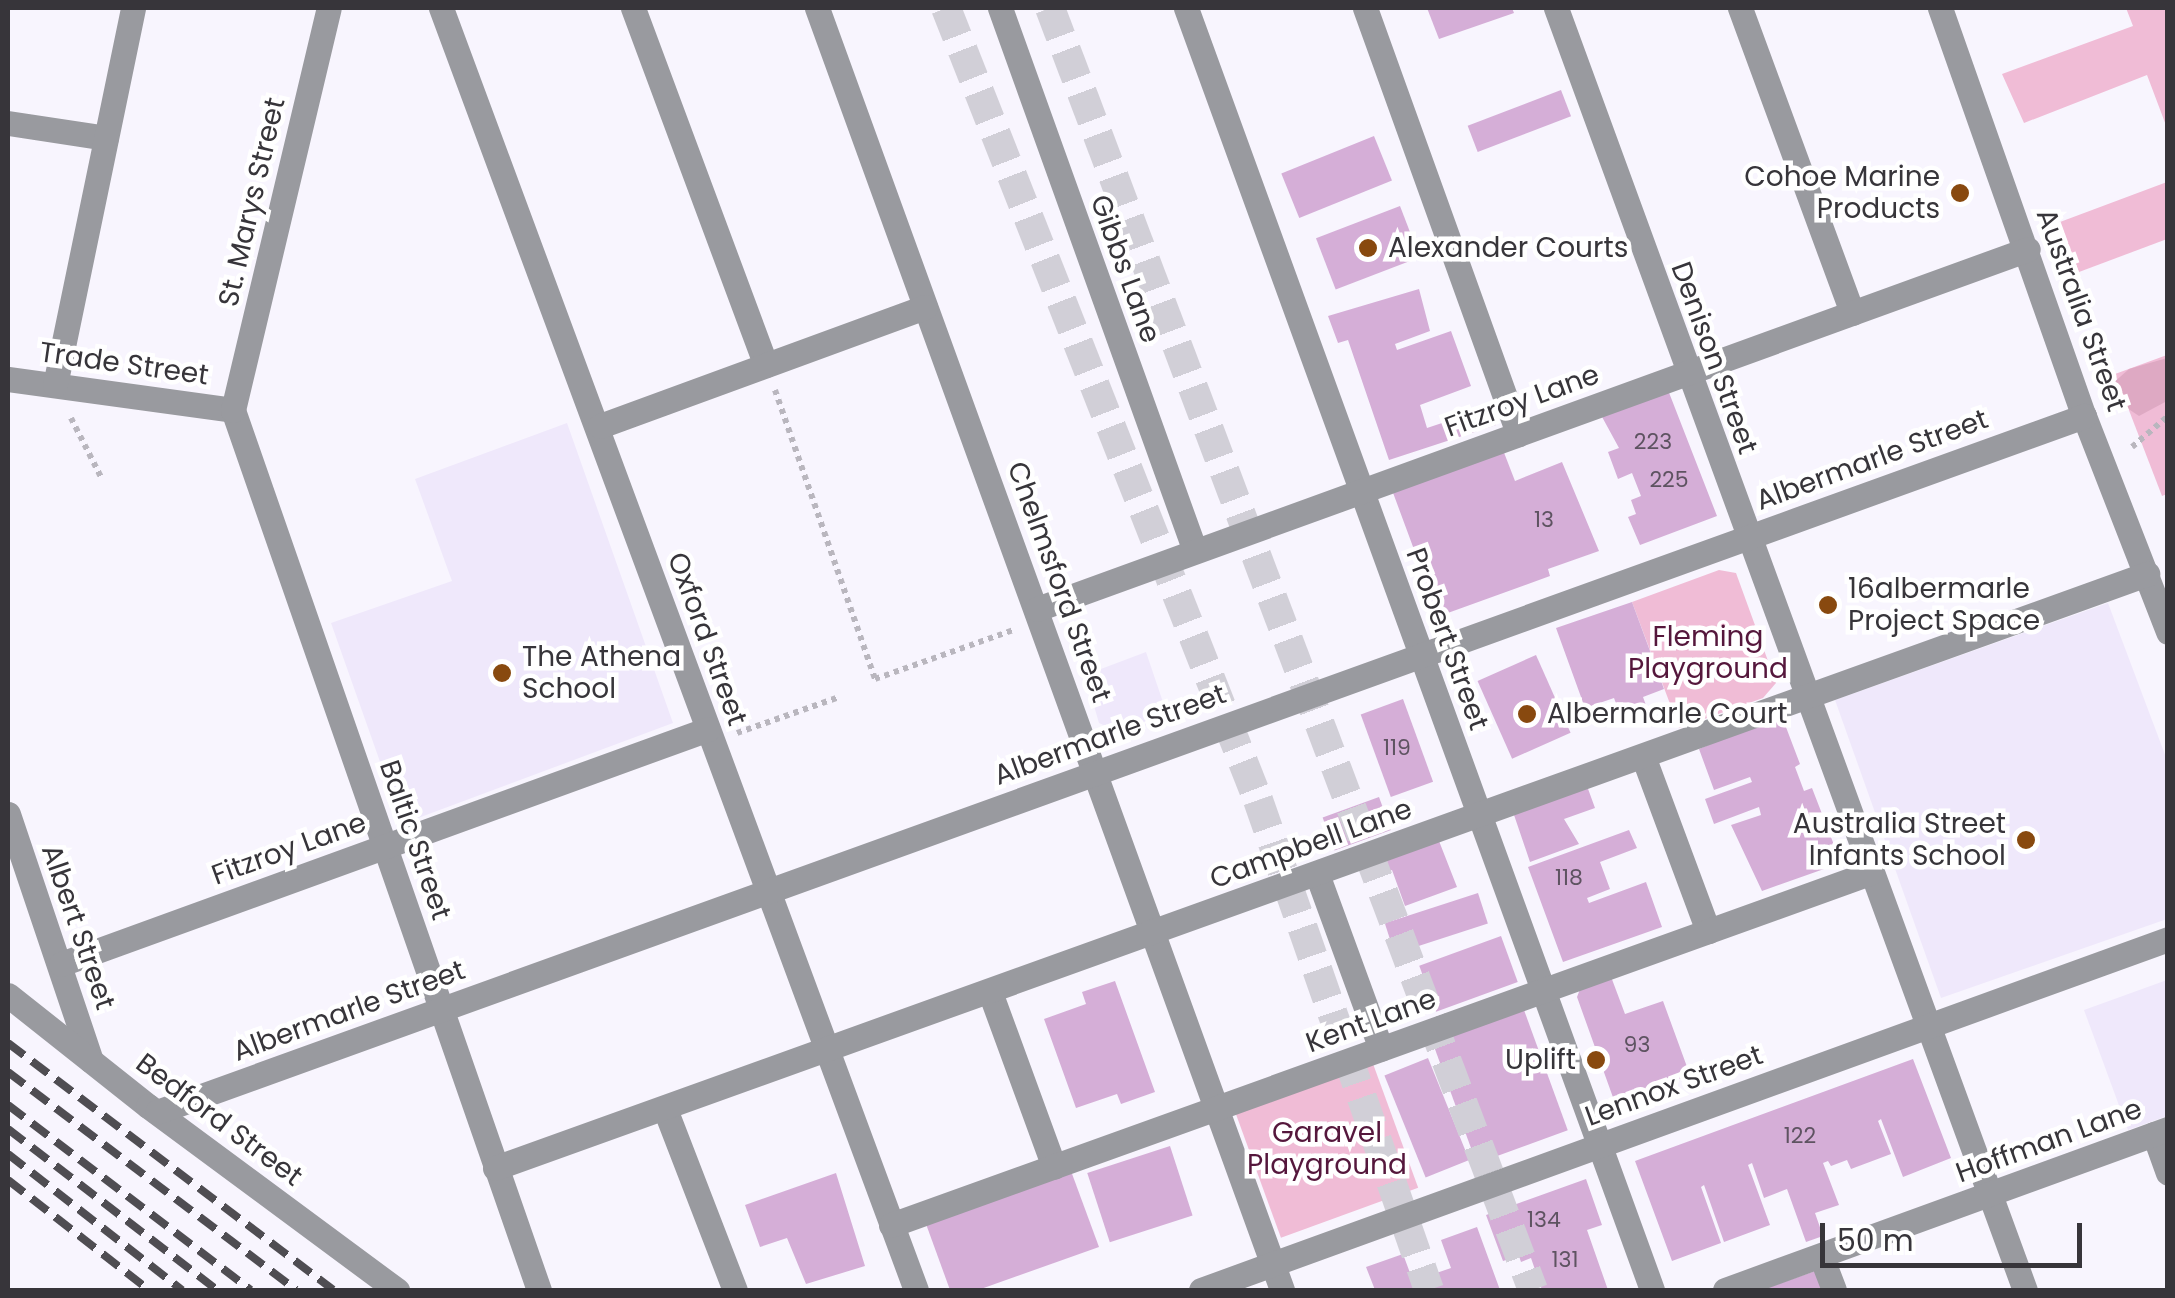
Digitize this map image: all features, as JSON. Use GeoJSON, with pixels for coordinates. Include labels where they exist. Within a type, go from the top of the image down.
{"type":"FeatureCollection","features":[{"type":"Feature","properties":{"kind":"street"},"geometry":{"type":"LineString","coordinates":[[55,385],[134,8]]}},
{"type":"Feature","properties":{"kind":"street","name":"St. Marys Street"},"geometry":{"type":"LineString","coordinates":[[233,410],[330,8]]}},
{"type":"Feature","properties":{"kind":"street","name":"Oxford Street"},"geometry":{"type":"LineString","coordinates":[[441,8],[600,426],[916,1290]]}},
{"type":"Feature","properties":{"kind":"street"},"geometry":{"type":"LineString","coordinates":[[632,8],[766,365]]}},
{"type":"Feature","properties":{"kind":"street","name":"Chelmsford Street"},"geometry":{"type":"LineString","coordinates":[[817,8],[1282,1290]]}},
{"type":"Feature","properties":{"kind":"street","name":"Gibbs Lane"},"geometry":{"type":"LineString","coordinates":[[1000,8],[1195,551]]}},
{"type":"Feature","properties":{"kind":"street","name":"Probert Street"},"geometry":{"type":"LineString","coordinates":[[1186,8],[1652,1290]]}},
{"type":"Feature","properties":{"kind":"street"},"geometry":{"type":"LineString","coordinates":[[1365,8],[1518,434]]}},
{"type":"Feature","properties":{"kind":"street","name":"Denison Street"},"geometry":{"type":"LineString","coordinates":[[1556,8],[1805,698],[2026,1290]]}},
{"type":"Feature","properties":{"kind":"street"},"geometry":{"type":"LineString","coordinates":[[1740,8],[1852,313]]}},
{"type":"Feature","properties":{"kind":"street","name":"Australia Street"},"geometry":{"type":"LineString","coordinates":[[1940,8],[2084,416],[2168,632]]}},
{"type":"Feature","properties":{"kind":"street"},"geometry":{"type":"LineString","coordinates":[[8,122],[106,138]]}},
{"type":"Feature","properties":{"kind":"street","name":"Fitzroy Lane"},"geometry":{"type":"LineString","coordinates":[[1039,615],[1195,551],[2028,250]]}},
{"type":"Feature","properties":{"kind":"street"},"geometry":{"type":"LineString","coordinates":[[600,426],[926,307]]}},
{"type":"Feature","properties":{"kind":"street","name":"Trade Street"},"geometry":{"type":"LineString","coordinates":[[8,379],[233,410]]}},
{"type":"Feature","properties":{"kind":"street","name":"Baltic Street"},"geometry":{"type":"LineString","coordinates":[[233,410],[539,1290]]}},
{"type":"Feature","properties":{"kind":"street","name":"Albermarle Street"},"geometry":{"type":"LineString","coordinates":[[157,1112],[2084,416]]}},
{"type":"Feature","properties":{"kind":"street","name":"Campbell Lane"},"geometry":{"type":"LineString","coordinates":[[495,1168],[2147,574]]}},
{"type":"Feature","properties":{"kind":"street","name":"Fitzroy Lane"},"geometry":{"type":"LineString","coordinates":[[61,964],[386,846],[710,735]]}},
{"type":"Feature","properties":{"kind":"street"},"geometry":{"type":"LineString","coordinates":[[1644,756],[1708,932]]}},
{"type":"Feature","properties":{"kind":"street","name":"Albert Street"},"geometry":{"type":"LineString","coordinates":[[8,814],[91,1060]]}},
{"type":"Feature","properties":{"kind":"street","name":"Kent Lane"},"geometry":{"type":"LineString","coordinates":[[891,1225],[1870,873]]}},
{"type":"Feature","properties":{"kind":"street"},"geometry":{"type":"LineString","coordinates":[[1316,874],[1381,1049]]}},
{"type":"Feature","properties":{"kind":"street","name":"Lennox Street"},"geometry":{"type":"LineString","coordinates":[[1201,1290],[2168,939]]}},
{"type":"Feature","properties":{"kind":"street"},"geometry":{"type":"LineString","coordinates":[[990,992],[1054,1167]]}},
{"type":"Feature","properties":{"kind":"street","name":"Bedford Street"},"geometry":{"type":"LineString","coordinates":[[8,994],[157,1112],[396,1290]]}},
{"type":"Feature","properties":{"kind":"street"},"geometry":{"type":"LineString","coordinates":[[666,1109],[735,1290]]}},
{"type":"Feature","properties":{"kind":"street"},"geometry":{"type":"LineString","coordinates":[[2161,1132],[2168,1173]]}},
{"type":"Feature","properties":{"kind":"street","name":"Hoffman Lane"},"geometry":{"type":"LineString","coordinates":[[1725,1290],[2161,1132]]}},
{"type":"Feature","properties":{"kind":"street"},"geometry":{"type":"LineString","coordinates":[[1821,1256],[1834,1290]]}},
{"type":"Feature","properties":{"kind":"path"},"geometry":{"type":"LineString","coordinates":[[766,365],[875,680],[1039,615]]}},
{"type":"Feature","properties":{"kind":"path"},"geometry":{"type":"LineString","coordinates":[[55,385],[102,479]]}},
{"type":"Feature","properties":{"kind":"path"},"geometry":{"type":"LineString","coordinates":[[2132,447],[2168,416]]}},
{"type":"Feature","properties":{"kind":"path"},"geometry":{"type":"LineString","coordinates":[[710,735],[838,697]]}},
{"type":"Feature","properties":{"kind":"shaded area"},"geometry":{"type":"Polygon","coordinates":[[[2167,358],[2167,401],[2139,416],[2121,404],[2112,384],[2129,369],[2167,358]]]}},
{"type":"Feature","properties":{"kind":"shaded area","name":"The Athena School"},"geometry":{"type":"Polygon","coordinates":[[[567,423],[673,723],[402,824],[331,623],[452,581],[415,479],[567,423]]]}},
{"type":"Feature","properties":{"kind":"shaded area","name":"Australia Street Infants School"},"geometry":{"type":"Polygon","coordinates":[[[2108,603],[2167,760],[2167,919],[1941,998],[1835,700],[2108,603]]]}},
{"type":"Feature","properties":{"kind":"shaded area"},"geometry":{"type":"Polygon","coordinates":[[[1146,652],[1168,717],[1123,734],[1099,723],[1085,675],[1146,652]]]}},
{"type":"Feature","properties":{"kind":"shaded area"},"geometry":{"type":"Polygon","coordinates":[[[2167,980],[2167,1116],[2128,1130],[2084,1010],[2167,980]]]}},
{"type":"Feature","properties":{"kind":"green space"},"geometry":{"type":"Polygon","coordinates":[[[2126,8],[2167,8],[2167,128],[2147,75],[2024,123],[2002,74],[2133,26],[2126,8]]]}},
{"type":"Feature","properties":{"kind":"green space"},"geometry":{"type":"Polygon","coordinates":[[[2167,182],[2167,239],[2079,272],[2060,222],[2167,182]]]}},
{"type":"Feature","properties":{"kind":"green space"},"geometry":{"type":"Polygon","coordinates":[[[2167,355],[2167,494],[2162,496],[2115,374],[2167,355]]]}},
{"type":"Feature","properties":{"kind":"green space","name":"Fleming Playground"},"geometry":{"type":"Polygon","coordinates":[[[1719,570],[1736,573],[1776,683],[1763,698],[1679,728],[1632,602],[1719,570]]]}},
{"type":"Feature","properties":{"kind":"green space","name":"Garavel Playground"},"geometry":{"type":"Polygon","coordinates":[[[1372,1061],[1418,1188],[1281,1238],[1235,1111],[1372,1061]]]}},
{"type":"Feature","properties":{"kind":"building"},"geometry":{"type":"Polygon","coordinates":[[[1427,8],[1512,8],[1514,13],[1439,39],[1427,8]]]}},
{"type":"Feature","properties":{"kind":"building"},"geometry":{"type":"Polygon","coordinates":[[[1561,90],[1571,116],[1478,152],[1468,126],[1561,90]]]}},
{"type":"Feature","properties":{"kind":"building"},"geometry":{"type":"Polygon","coordinates":[[[1374,136],[1392,181],[1299,218],[1281,173],[1374,136]]]}},
{"type":"Feature","properties":{"kind":"building","name":"Alexander Courts"},"geometry":{"type":"Polygon","coordinates":[[[1400,206],[1420,257],[1336,290],[1316,238],[1400,206]]]}},
{"type":"Feature","properties":{"kind":"building"},"geometry":{"type":"Polygon","coordinates":[[[1419,289],[1430,331],[1395,344],[1397,350],[1451,331],[1471,386],[1420,405],[1427,428],[1490,407],[1496,425],[1389,460],[1348,340],[1338,343],[1328,316],[1419,289]]]}},
{"type":"Feature","properties":{"kind":"building"},"geometry":{"type":"Polygon","coordinates":[[[1668,390],[1717,516],[1640,545],[1628,517],[1636,514],[1631,500],[1641,496],[1632,473],[1618,479],[1608,452],[1619,448],[1601,415],[1668,390]]]}},
{"type":"Feature","properties":{"kind":"building"},"geometry":{"type":"Polygon","coordinates":[[[1503,450],[1515,481],[1562,462],[1599,551],[1548,569],[1550,576],[1445,614],[1436,609],[1392,490],[1503,450]]]}},
{"type":"Feature","properties":{"kind":"building"},"geometry":{"type":"Polygon","coordinates":[[[1632,602],[1664,689],[1643,697],[1647,708],[1621,717],[1614,698],[1585,708],[1556,628],[1632,602]]]}},
{"type":"Feature","properties":{"kind":"building","name":"Albermarle Court"},"geometry":{"type":"Polygon","coordinates":[[[1536,655],[1571,733],[1512,759],[1478,681],[1536,655]]]}},
{"type":"Feature","properties":{"kind":"building"},"geometry":{"type":"Polygon","coordinates":[[[1403,699],[1433,782],[1391,797],[1361,714],[1403,699]]]}},
{"type":"Feature","properties":{"kind":"building"},"geometry":{"type":"Polygon","coordinates":[[[1781,714],[1800,764],[1795,767],[1804,791],[1812,788],[1841,863],[1762,891],[1731,825],[1761,815],[1759,807],[1714,824],[1705,799],[1752,782],[1750,777],[1714,790],[1699,749],[1781,714]]]}},
{"type":"Feature","properties":{"kind":"building"},"geometry":{"type":"Polygon","coordinates":[[[1587,786],[1595,808],[1564,819],[1579,844],[1530,862],[1513,812],[1587,786]]]}},
{"type":"Feature","properties":{"kind":"building"},"geometry":{"type":"Polygon","coordinates":[[[1379,797],[1391,830],[1335,850],[1323,818],[1379,797]]]}},
{"type":"Feature","properties":{"kind":"building"},"geometry":{"type":"Polygon","coordinates":[[[1629,830],[1637,848],[1600,862],[1610,889],[1587,898],[1589,903],[1646,882],[1662,927],[1563,962],[1528,867],[1629,830]]]}},
{"type":"Feature","properties":{"kind":"building"},"geometry":{"type":"Polygon","coordinates":[[[1439,841],[1457,887],[1405,906],[1392,870],[1367,879],[1363,869],[1439,841]]]}},
{"type":"Feature","properties":{"kind":"building"},"geometry":{"type":"Polygon","coordinates":[[[1478,893],[1488,923],[1395,954],[1385,923],[1478,893]]]}},
{"type":"Feature","properties":{"kind":"building"},"geometry":{"type":"Polygon","coordinates":[[[1501,936],[1518,982],[1436,1012],[1419,966],[1501,936]]]}},
{"type":"Feature","properties":{"kind":"building"},"geometry":{"type":"Polygon","coordinates":[[[1610,974],[1625,1014],[1663,1001],[1690,1075],[1615,1103],[1577,997],[1582,984],[1610,974]]]}},
{"type":"Feature","properties":{"kind":"building"},"geometry":{"type":"Polygon","coordinates":[[[1115,981],[1155,1092],[1121,1104],[1117,1094],[1076,1108],[1044,1019],[1086,1004],[1082,992],[1115,981]]]}},
{"type":"Feature","properties":{"kind":"building"},"geometry":{"type":"Polygon","coordinates":[[[1524,1010],[1568,1130],[1477,1163],[1433,1043],[1524,1010]]]}},
{"type":"Feature","properties":{"kind":"building"},"geometry":{"type":"Polygon","coordinates":[[[1428,1058],[1469,1160],[1426,1178],[1384,1076],[1428,1058]]]}},
{"type":"Feature","properties":{"kind":"building"},"geometry":{"type":"Polygon","coordinates":[[[1913,1059],[1951,1158],[1903,1177],[1881,1119],[1878,1121],[1891,1154],[1851,1169],[1847,1160],[1831,1166],[1828,1161],[1823,1163],[1839,1205],[1815,1213],[1823,1236],[1806,1242],[1787,1189],[1764,1198],[1752,1163],[1748,1165],[1770,1225],[1724,1242],[1704,1185],[1701,1187],[1721,1243],[1672,1261],[1635,1161],[1913,1059]]]}},
{"type":"Feature","properties":{"kind":"building"},"geometry":{"type":"Polygon","coordinates":[[[1170,1146],[1193,1215],[1110,1242],[1087,1173],[1170,1146]]]}},
{"type":"Feature","properties":{"kind":"building"},"geometry":{"type":"Polygon","coordinates":[[[1071,1171],[1099,1247],[978,1290],[950,1290],[926,1224],[1071,1171]]]}},
{"type":"Feature","properties":{"kind":"building"},"geometry":{"type":"Polygon","coordinates":[[[836,1173],[865,1266],[806,1284],[787,1238],[760,1247],[745,1205],[836,1173]]]}},
{"type":"Feature","properties":{"kind":"building"},"geometry":{"type":"Polygon","coordinates":[[[1586,1179],[1602,1225],[1587,1230],[1608,1290],[1542,1290],[1531,1258],[1521,1262],[1519,1256],[1503,1261],[1486,1215],[1586,1179]]]}},
{"type":"Feature","properties":{"kind":"building"},"geometry":{"type":"Polygon","coordinates":[[[1477,1227],[1500,1290],[1375,1290],[1366,1267],[1403,1254],[1413,1281],[1451,1268],[1441,1240],[1477,1227]]]}},
{"type":"Feature","properties":{"kind":"building"},"geometry":{"type":"Polygon","coordinates":[[[1821,1269],[1828,1290],[1761,1290],[1821,1269]]]}},
{"type":"Feature","properties":{"kind":"tunnel"},"geometry":{"type":"LineString","coordinates":[[946,8],[1258,800],[1429,1290]]}},
{"type":"Feature","properties":{"kind":"tunnel"},"geometry":{"type":"LineString","coordinates":[[1050,8],[1533,1290]]}},
{"type":"Feature","properties":{"kind":"railway"},"geometry":{"type":"LineString","coordinates":[[8,1043],[333,1290]]}},
{"type":"Feature","properties":{"kind":"railway"},"geometry":{"type":"LineString","coordinates":[[8,1072],[296,1290]]}},
{"type":"Feature","properties":{"kind":"railway"},"geometry":{"type":"LineString","coordinates":[[8,1105],[251,1290]]}},
{"type":"Feature","properties":{"kind":"railway"},"geometry":{"type":"LineString","coordinates":[[8,1129],[217,1290]]}},
{"type":"Feature","properties":{"kind":"railway"},"geometry":{"type":"LineString","coordinates":[[8,1154],[182,1290]]}},
{"type":"Feature","properties":{"kind":"railway"},"geometry":{"type":"LineString","coordinates":[[8,1180],[149,1290]]}},
{"type":"Feature","properties":{"kind":"place","name":"Cohoe Marine Products"},"geometry":{"type":"Point","coordinates":[1960,193]}},
{"type":"Feature","properties":{"kind":"place","name":"Alexander Courts"},"geometry":{"type":"Point","coordinates":[1368,248]}},
{"type":"Feature","properties":{"kind":"place","name":"16albermarle Project Space"},"geometry":{"type":"Point","coordinates":[1828,605]}},
{"type":"Feature","properties":{"kind":"place","name":"The Athena School"},"geometry":{"type":"Point","coordinates":[502,673]}},
{"type":"Feature","properties":{"kind":"place","name":"Albermarle Court"},"geometry":{"type":"Point","coordinates":[1527,714]}},
{"type":"Feature","properties":{"kind":"place","name":"Australia Street Infants School"},"geometry":{"type":"Point","coordinates":[2026,840]}},
{"type":"Feature","properties":{"kind":"place","name":"Uplift"},"geometry":{"type":"Point","coordinates":[1596,1060]}}]}
